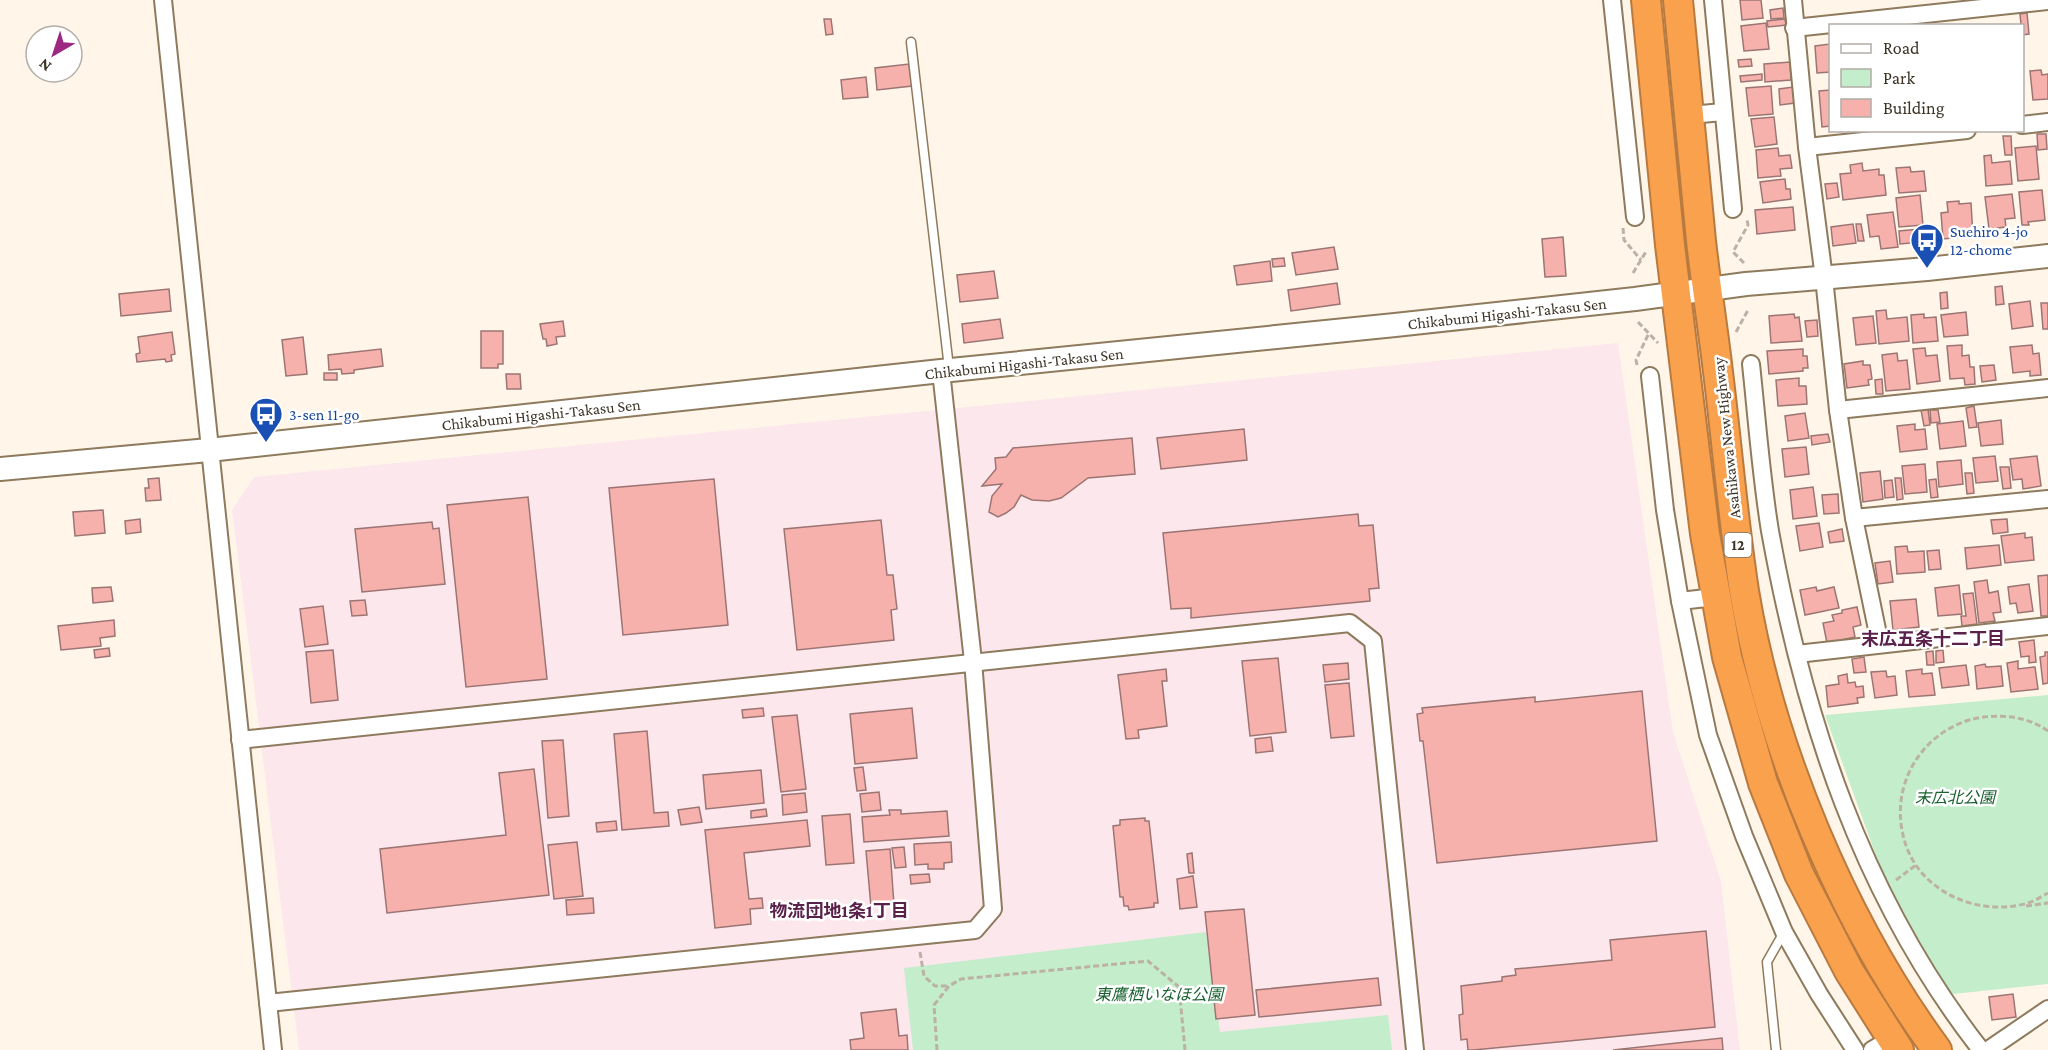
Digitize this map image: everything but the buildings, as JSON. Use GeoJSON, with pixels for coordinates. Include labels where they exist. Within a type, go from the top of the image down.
{"type":"FeatureCollection","features":[{"type":"Feature","properties":{"kind":"highway","name":"Asahikawa New Highway"},"geometry":{"type":"LineString","coordinates":[[1646,0],[1659,138],[1705,534],[1727,657],[1763,783],[1799,874],[1888,1046]]}},
{"type":"Feature","properties":{"kind":"highway","name":"Asahikawa New Highway"},"geometry":{"type":"LineString","coordinates":[[1678,0],[1707,290],[1745,593],[1767,694],[1803,800],[1851,910],[1880,964],[1937,1050]]}},
{"type":"Feature","properties":{"kind":"street"},"geometry":{"type":"LineString","coordinates":[[163,0],[273,1050]]}},
{"type":"Feature","properties":{"kind":"street"},"geometry":{"type":"LineString","coordinates":[[1612,0],[1635,218]]}},
{"type":"Feature","properties":{"kind":"street"},"geometry":{"type":"LineString","coordinates":[[1713,0],[1733,209]]}},
{"type":"Feature","properties":{"kind":"street"},"geometry":{"type":"LineString","coordinates":[[1792,0],[1838,410],[1854,518],[1880,644]]}},
{"type":"Feature","properties":{"kind":"street"},"geometry":{"type":"LineString","coordinates":[[1832,24],[2048,1]]}},
{"type":"Feature","properties":{"kind":"street"},"geometry":{"type":"LineString","coordinates":[[1794,28],[1829,24]]}},
{"type":"Feature","properties":{"kind":"street"},"geometry":{"type":"LineString","coordinates":[[1690,114],[1724,112]]}},
{"type":"Feature","properties":{"kind":"street"},"geometry":{"type":"LineString","coordinates":[[2024,125],[2048,122]]}},
{"type":"Feature","properties":{"kind":"street"},"geometry":{"type":"LineString","coordinates":[[1807,147],[1948,132]]}},
{"type":"Feature","properties":{"kind":"street"},"geometry":{"type":"LineString","coordinates":[[1628,141],[1659,138]]}},
{"type":"Feature","properties":{"kind":"street","name":"Chikabumi Higashi-Takasu Sen"},"geometry":{"type":"LineString","coordinates":[[0,469],[209,450],[1677,294],[1746,284],[2048,256]]}},
{"type":"Feature","properties":{"kind":"street"},"geometry":{"type":"LineString","coordinates":[[1751,364],[1770,530],[1797,654],[1830,771],[1881,892],[1926,974],[1949,1009],[1981,1050]]}},
{"type":"Feature","properties":{"kind":"street"},"geometry":{"type":"LineString","coordinates":[[268,1003],[975,930],[993,909],[973,661],[945,371]]}},
{"type":"Feature","properties":{"kind":"street"},"geometry":{"type":"LineString","coordinates":[[1650,376],[1665,510],[1680,601],[1694,673],[1712,746],[1744,837],[1785,932],[1819,994],[1855,1050]]}},
{"type":"Feature","properties":{"kind":"street"},"geometry":{"type":"LineString","coordinates":[[1838,410],[2048,387]]}},
{"type":"Feature","properties":{"kind":"street"},"geometry":{"type":"LineString","coordinates":[[1726,438],[1758,436]]}},
{"type":"Feature","properties":{"kind":"street"},"geometry":{"type":"LineString","coordinates":[[1854,518],[2048,499]]}},
{"type":"Feature","properties":{"kind":"street"},"geometry":{"type":"LineString","coordinates":[[1680,601],[1715,597]]}},
{"type":"Feature","properties":{"kind":"street"},"geometry":{"type":"LineString","coordinates":[[240,740],[1350,623],[1373,641],[1415,1050]]}},
{"type":"Feature","properties":{"kind":"street"},"geometry":{"type":"LineString","coordinates":[[1797,654],[2048,626]]}},
{"type":"Feature","properties":{"kind":"street"},"geometry":{"type":"LineString","coordinates":[[1988,1050],[2048,1009]]}},
{"type":"Feature","properties":{"kind":"lane"},"geometry":{"type":"LineString","coordinates":[[911,42],[945,371]]}},
{"type":"Feature","properties":{"kind":"lane"},"geometry":{"type":"LineString","coordinates":[[1776,1050],[1767,962],[1785,932]]}},
{"type":"Feature","properties":{"kind":"path"},"geometry":{"type":"LineString","coordinates":[[1733,252],[1748,225]]}},
{"type":"Feature","properties":{"kind":"path"},"geometry":{"type":"LineString","coordinates":[[1633,273],[1650,246]]}},
{"type":"Feature","properties":{"kind":"path"},"geometry":{"type":"LineString","coordinates":[[1727,247],[1744,263]]}},
{"type":"Feature","properties":{"kind":"path"},"geometry":{"type":"LineString","coordinates":[[1733,338],[1748,310]]}},
{"type":"Feature","properties":{"kind":"path"},"geometry":{"type":"LineString","coordinates":[[1638,322],[1658,343]]}},
{"type":"Feature","properties":{"kind":"path"},"geometry":{"type":"LineString","coordinates":[[2048,731],[2016,717],[1983,716],[1952,726],[1926,745],[1908,772],[1900,803],[1903,835],[1916,865],[1937,888],[1966,904],[1998,909],[2048,903]]}},
{"type":"Feature","properties":{"kind":"path"},"geometry":{"type":"LineString","coordinates":[[1881,892],[1916,865]]}},
{"type":"Feature","properties":{"kind":"path"},"geometry":{"type":"LineString","coordinates":[[1998,909],[2030,903],[2048,893]]}},
{"type":"Feature","properties":{"kind":"path"},"geometry":{"type":"LineString","coordinates":[[918,936],[924,976],[935,986],[949,986]]}},
{"type":"Feature","properties":{"kind":"path"},"geometry":{"type":"LineString","coordinates":[[937,1050],[934,1005],[949,986],[961,979],[1148,961],[1179,987],[1185,1050]]}},
{"type":"Feature","properties":{"kind":"shaded area"},"geometry":{"type":"Polygon","coordinates":[[[1618,343],[1673,732],[1721,881],[1740,1050],[299,1050],[232,510],[254,477],[1618,343]]]}},
{"type":"Feature","properties":{"kind":"green space","name":"末広北公園"},"geometry":{"type":"Polygon","coordinates":[[[2048,695],[2048,984],[1944,995],[1883,875],[1825,715],[2048,695]]]}},
{"type":"Feature","properties":{"kind":"green space","name":"東鷹栖いなほ公園"},"geometry":{"type":"Polygon","coordinates":[[[1206,932],[1220,1032],[1388,1015],[1392,1050],[913,1050],[904,968],[1206,932]]]}},
{"type":"Feature","properties":{"kind":"place","name":"Suehiro 4-jo 12-chome"},"geometry":{"type":"Point","coordinates":[1927,269]}},
{"type":"Feature","properties":{"kind":"place","name":"3-sen 11-go"},"geometry":{"type":"Point","coordinates":[266,443]}},
{"type":"Feature","properties":{"kind":"district","name":"末広五条十二丁目"},"geometry":{"type":"Point","coordinates":[1933,639]}},
{"type":"Feature","properties":{"kind":"district","name":"物流団地1条1丁目"},"geometry":{"type":"Point","coordinates":[839,911]}}]}
